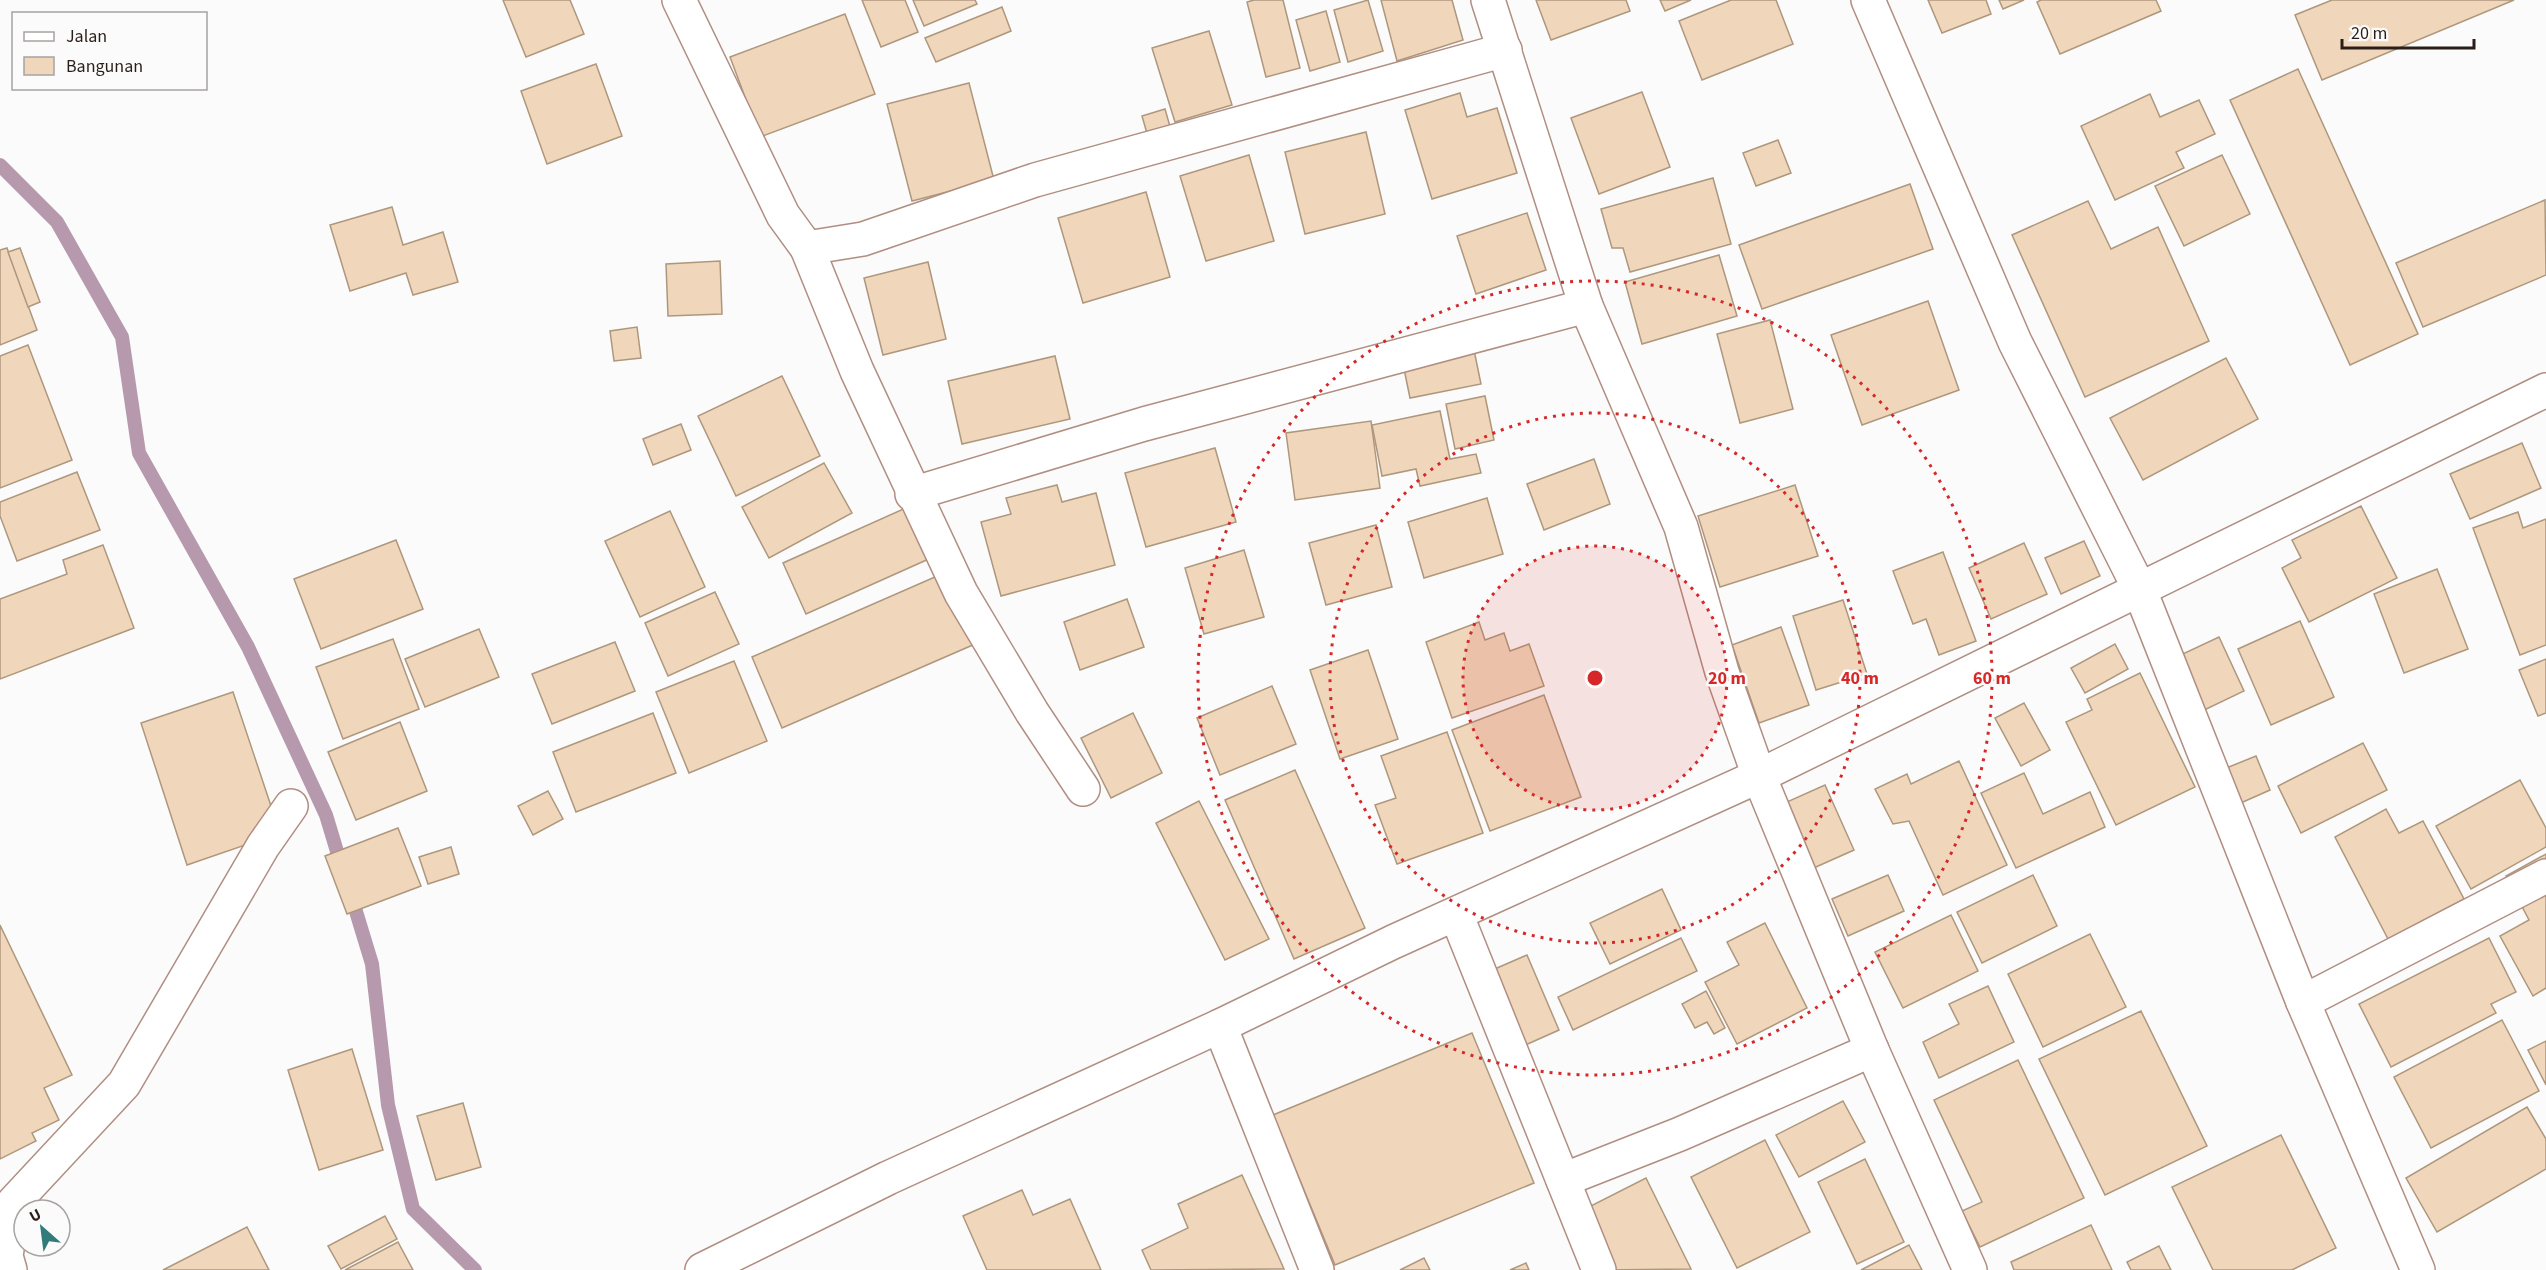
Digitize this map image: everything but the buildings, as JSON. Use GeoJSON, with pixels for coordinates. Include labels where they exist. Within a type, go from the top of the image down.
{"type":"FeatureCollection","features":[{"type":"Feature","properties":{"kind":"street"},"geometry":{"type":"LineString","coordinates":[[679,0],[783,215],[807,248],[857,371],[912,494],[961,593],[1032,712],[1083,789]]}},
{"type":"Feature","properties":{"kind":"street"},"geometry":{"type":"LineString","coordinates":[[1488,0],[1586,306],[1681,527],[1722,672],[1759,776],[1872,1050],[1970,1270]]}},
{"type":"Feature","properties":{"kind":"street"},"geometry":{"type":"LineString","coordinates":[[1869,0],[2015,342],[2139,588],[2303,1002],[2418,1270]]}},
{"type":"Feature","properties":{"kind":"street"},"geometry":{"type":"LineString","coordinates":[[807,248],[863,239],[1035,180],[1505,50]]}},
{"type":"Feature","properties":{"kind":"street"},"geometry":{"type":"LineString","coordinates":[[912,494],[1144,424],[1586,306]]}},
{"type":"Feature","properties":{"kind":"street"},"geometry":{"type":"LineString","coordinates":[[702,1270],[888,1178],[1759,776],[2546,390]]}},
{"type":"Feature","properties":{"kind":"street"},"geometry":{"type":"LineString","coordinates":[[10,1270],[6,1256],[14,1203],[124,1084],[263,846],[291,806]]}},
{"type":"Feature","properties":{"kind":"street"},"geometry":{"type":"LineString","coordinates":[[2303,1002],[2546,876]]}},
{"type":"Feature","properties":{"kind":"street"},"geometry":{"type":"LineString","coordinates":[[1456,914],[1599,1270]]}},
{"type":"Feature","properties":{"kind":"street"},"geometry":{"type":"LineString","coordinates":[[1220,1026],[1317,1270]]}},
{"type":"Feature","properties":{"kind":"street"},"geometry":{"type":"LineString","coordinates":[[1563,1180],[1680,1134],[1872,1050]]}},
{"type":"Feature","properties":{"kind":"waterway"},"geometry":{"type":"LineString","coordinates":[[0,165],[57,222],[122,337],[139,453],[248,647],[326,815],[342,868]]}},
{"type":"Feature","properties":{"kind":"waterway"},"geometry":{"type":"LineString","coordinates":[[351,895],[372,964],[388,1105],[413,1209],[475,1270]]}}]}
